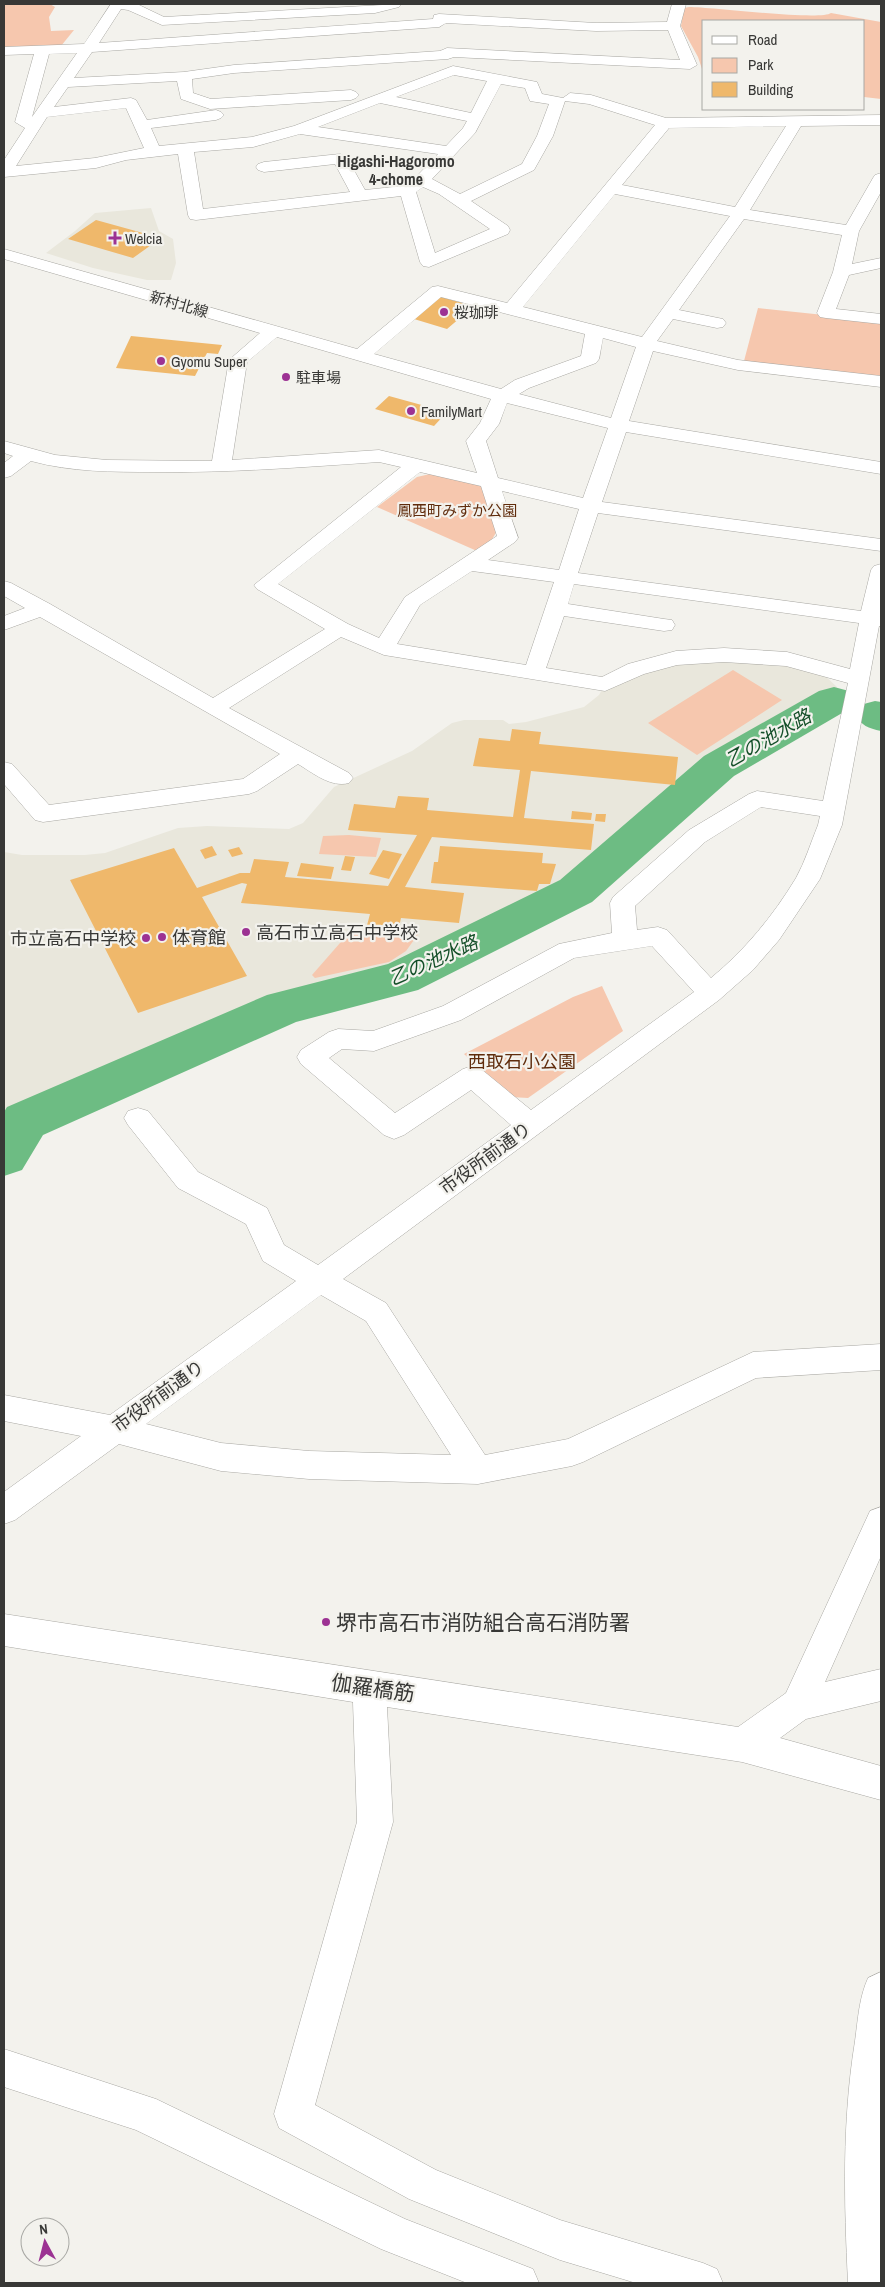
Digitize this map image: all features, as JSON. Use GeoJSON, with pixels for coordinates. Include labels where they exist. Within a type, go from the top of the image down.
{"type":"FeatureCollection","features":[{"type":"Feature","properties":{"kind":"street"},"geometry":{"type":"LineString","coordinates":[[394,4],[162,21],[131,6],[118,4],[89,48],[62,82],[39,119],[9,153],[4,172],[96,163],[125,155],[154,151],[253,142],[299,129],[364,98],[444,42]]}},
{"type":"Feature","properties":{"kind":"street"},"geometry":{"type":"LineString","coordinates":[[432,4],[444,42],[496,78],[532,85],[535,98],[558,101],[545,136],[528,167],[459,201]]}},
{"type":"Feature","properties":{"kind":"street"},"geometry":{"type":"LineString","coordinates":[[4,51],[42,51],[227,37],[444,42],[690,65],[673,26],[679,4]]}},
{"type":"Feature","properties":{"kind":"street"},"geometry":{"type":"LineString","coordinates":[[62,82],[184,76],[234,69],[344,61],[444,42],[596,26],[673,26]]}},
{"type":"Feature","properties":{"kind":"street"},"geometry":{"type":"LineString","coordinates":[[227,37],[234,69]]}},
{"type":"Feature","properties":{"kind":"street"},"geometry":{"type":"LineString","coordinates":[[42,51],[23,122],[131,103],[154,151]]}},
{"type":"Feature","properties":{"kind":"street"},"geometry":{"type":"LineString","coordinates":[[344,61],[364,98]]}},
{"type":"Feature","properties":{"kind":"street"},"geometry":{"type":"LineString","coordinates":[[184,76],[186,96],[213,109],[233,144]]}},
{"type":"Feature","properties":{"kind":"street"},"geometry":{"type":"LineString","coordinates":[[186,148],[196,215],[275,192],[360,196],[407,190],[422,180],[470,130],[496,78]]}},
{"type":"Feature","properties":{"kind":"street"},"geometry":{"type":"LineString","coordinates":[[142,125],[213,109],[364,98],[475,118]]}},
{"type":"Feature","properties":{"kind":"street"},"geometry":{"type":"LineString","coordinates":[[570,98],[591,100],[665,123],[881,120]]}},
{"type":"Feature","properties":{"kind":"street"},"geometry":{"type":"LineString","coordinates":[[534,672],[646,344],[740,213],[796,122]]}},
{"type":"Feature","properties":{"kind":"street"},"geometry":{"type":"LineString","coordinates":[[511,310],[665,123]]}},
{"type":"Feature","properties":{"kind":"street"},"geometry":{"type":"LineString","coordinates":[[299,129],[449,151]]}},
{"type":"Feature","properties":{"kind":"street"},"geometry":{"type":"LineString","coordinates":[[253,142],[275,192]]}},
{"type":"Feature","properties":{"kind":"street"},"geometry":{"type":"LineString","coordinates":[[264,167],[340,159],[360,196]]}},
{"type":"Feature","properties":{"kind":"street"},"geometry":{"type":"LineString","coordinates":[[881,178],[850,231],[842,272],[826,313],[881,319]]}},
{"type":"Feature","properties":{"kind":"street"},"geometry":{"type":"LineString","coordinates":[[407,190],[429,262],[502,230],[445,191],[422,180]]}},
{"type":"Feature","properties":{"kind":"street"},"geometry":{"type":"LineString","coordinates":[[612,188],[740,213],[850,231]]}},
{"type":"Feature","properties":{"kind":"street","name":"新村北線"},"geometry":{"type":"LineString","coordinates":[[4,254],[358,356],[618,425],[881,468]]}},
{"type":"Feature","properties":{"kind":"street"},"geometry":{"type":"LineString","coordinates":[[842,272],[881,263]]}},
{"type":"Feature","properties":{"kind":"street"},"geometry":{"type":"LineString","coordinates":[[358,356],[438,291],[646,344],[738,365],[881,382]]}},
{"type":"Feature","properties":{"kind":"street"},"geometry":{"type":"LineString","coordinates":[[668,312],[717,323]]}},
{"type":"Feature","properties":{"kind":"street"},"geometry":{"type":"LineString","coordinates":[[221,467],[232,411],[238,360],[273,331]]}},
{"type":"Feature","properties":{"kind":"street"},"geometry":{"type":"LineString","coordinates":[[384,648],[412,601],[508,538],[476,441],[489,424],[496,405],[503,396],[522,384],[590,359],[595,331]]}},
{"type":"Feature","properties":{"kind":"street"},"geometry":{"type":"LineString","coordinates":[[4,447],[54,461],[107,466],[221,467],[379,456],[590,506],[881,545]]}},
{"type":"Feature","properties":{"kind":"street"},"geometry":{"type":"LineString","coordinates":[[4,472],[27,454]]}},
{"type":"Feature","properties":{"kind":"street"},"geometry":{"type":"LineString","coordinates":[[416,465],[264,585],[340,629],[384,648],[605,684],[636,669],[676,658],[724,655],[787,660],[860,679]]}},
{"type":"Feature","properties":{"kind":"street"},"geometry":{"type":"LineString","coordinates":[[470,564],[876,620]]}},
{"type":"Feature","properties":{"kind":"street","name":"市役所前通り"},"geometry":{"type":"LineString","coordinates":[[4,1510],[710,993],[744,964],[770,934],[808,879],[830,825],[860,679],[876,620],[881,570]]}},
{"type":"Feature","properties":{"kind":"street"},"geometry":{"type":"LineString","coordinates":[[4,587],[214,708],[341,778]]}},
{"type":"Feature","properties":{"kind":"street"},"geometry":{"type":"LineString","coordinates":[[4,624],[43,608]]}},
{"type":"Feature","properties":{"kind":"street"},"geometry":{"type":"LineString","coordinates":[[556,609],[664,625]]}},
{"type":"Feature","properties":{"kind":"street"},"geometry":{"type":"LineString","coordinates":[[214,708],[340,629]]}},
{"type":"Feature","properties":{"kind":"street"},"geometry":{"type":"LineString","coordinates":[[4,769],[43,814],[249,786],[297,754]]}},
{"type":"Feature","properties":{"kind":"street"},"geometry":{"type":"LineString","coordinates":[[625,940],[622,903],[697,836],[757,799],[833,810]]}},
{"type":"Feature","properties":{"kind":"street"},"geometry":{"type":"LineString","coordinates":[[530,1125],[472,1076],[394,1128],[310,1058],[338,1039],[374,1041],[452,1012],[568,950],[625,940],[658,936],[710,993]]}},
{"type":"Feature","properties":{"kind":"street"},"geometry":{"type":"LineString","coordinates":[[138,1118],[188,1180],[257,1216],[273,1253],[376,1312],[478,1470]]}},
{"type":"Feature","properties":{"kind":"street"},"geometry":{"type":"LineString","coordinates":[[4,1408],[113,1429],[221,1457],[309,1465],[478,1470],[572,1452],[753,1365],[881,1357]]}},
{"type":"Feature","properties":{"kind":"street"},"geometry":{"type":"LineString","coordinates":[[798,1705],[881,1521]]}},
{"type":"Feature","properties":{"kind":"street","name":"伽羅橋筋"},"geometry":{"type":"LineString","coordinates":[[4,1630],[742,1745],[881,1783]]}},
{"type":"Feature","properties":{"kind":"street"},"geometry":{"type":"LineString","coordinates":[[742,1745],[798,1705],[881,1685]]}},
{"type":"Feature","properties":{"kind":"street"},"geometry":{"type":"LineString","coordinates":[[369,1687],[375,1822],[293,2114],[423,2185],[560,2240],[703,2283]]}},
{"type":"Feature","properties":{"kind":"street"},"geometry":{"type":"LineString","coordinates":[[868,2283],[864,2132],[871,2058],[881,1991]]}},
{"type":"Feature","properties":{"kind":"street"},"geometry":{"type":"LineString","coordinates":[[4,2068],[142,2113],[395,2235],[519,2283]]}},
{"type":"Feature","properties":{"kind":"shaded area"},"geometry":{"type":"Polygon","coordinates":[[[151,208],[159,231],[173,239],[176,263],[171,280],[147,280],[93,268],[46,253],[95,213],[151,208]]]}},
{"type":"Feature","properties":{"kind":"shaded area","name":"高石市立高石中学校"},"geometry":{"type":"Polygon","coordinates":[[[750,658],[822,673],[837,687],[833,698],[718,765],[575,888],[400,976],[264,1011],[30,1113],[16,1123],[4,1144],[4,852],[22,855],[85,855],[105,853],[178,828],[207,826],[289,829],[303,823],[334,787],[412,751],[452,723],[464,720],[503,720],[509,724],[526,722],[584,707],[599,695],[603,688],[656,666],[750,658]]]}},
{"type":"Feature","properties":{"kind":"green space"},"geometry":{"type":"Polygon","coordinates":[[[4,4],[50,4],[55,7],[49,17],[51,31],[74,30],[61,46],[4,48],[4,4]]]}},
{"type":"Feature","properties":{"kind":"green space"},"geometry":{"type":"Polygon","coordinates":[[[684,8],[787,15],[823,15],[831,13],[881,22],[881,99],[865,97],[865,20],[702,20],[702,69],[698,57],[681,26],[684,8]]]}},
{"type":"Feature","properties":{"kind":"green space"},"geometry":{"type":"Polygon","coordinates":[[[758,308],[881,321],[881,378],[744,361],[758,308]]]}},
{"type":"Feature","properties":{"kind":"green space","name":"鳳西町みずか公園"},"geometry":{"type":"Polygon","coordinates":[[[430,474],[474,483],[482,487],[497,531],[491,541],[477,551],[377,507],[417,477],[430,474]]]}},
{"type":"Feature","properties":{"kind":"green space"},"geometry":{"type":"Polygon","coordinates":[[[733,670],[782,700],[697,755],[648,723],[733,670]]]}},
{"type":"Feature","properties":{"kind":"green space"},"geometry":{"type":"Polygon","coordinates":[[[349,835],[381,838],[376,857],[319,854],[323,836],[349,835]]]}},
{"type":"Feature","properties":{"kind":"green space"},"geometry":{"type":"Polygon","coordinates":[[[366,929],[419,933],[406,951],[389,962],[315,978],[312,975],[347,935],[366,929]]]}},
{"type":"Feature","properties":{"kind":"green space","name":"西取石小公園"},"geometry":{"type":"Polygon","coordinates":[[[602,986],[623,1031],[528,1098],[511,1097],[464,1054],[573,997],[602,986]]]}},
{"type":"Feature","properties":{"kind":"building","name":"Welcia"},"geometry":{"type":"Polygon","coordinates":[[[96,220],[161,238],[133,258],[68,239],[96,220]]]}},
{"type":"Feature","properties":{"kind":"building","name":"桜珈琲"},"geometry":{"type":"Polygon","coordinates":[[[437,296],[474,306],[447,329],[414,319],[437,296]]]}},
{"type":"Feature","properties":{"kind":"building","name":"Gyomu Super"},"geometry":{"type":"Polygon","coordinates":[[[131,336],[222,345],[218,354],[207,353],[195,376],[116,368],[131,336]]]}},
{"type":"Feature","properties":{"kind":"building","name":"FamilyMart"},"geometry":{"type":"Polygon","coordinates":[[[389,396],[447,412],[434,426],[375,409],[389,396]]]}},
{"type":"Feature","properties":{"kind":"building"},"geometry":{"type":"Polygon","coordinates":[[[512,729],[541,732],[539,744],[678,757],[675,785],[531,771],[524,818],[594,824],[591,850],[432,837],[405,887],[464,893],[459,923],[401,918],[398,932],[366,929],[370,914],[241,903],[247,884],[242,883],[202,897],[247,976],[138,1013],[70,880],[174,848],[197,888],[240,873],[250,873],[254,859],[289,862],[285,877],[388,886],[417,835],[348,830],[354,804],[395,808],[398,796],[429,798],[427,810],[513,817],[520,770],[473,766],[479,738],[510,741],[512,729]]]}},
{"type":"Feature","properties":{"kind":"building"},"geometry":{"type":"Polygon","coordinates":[[[572,811],[592,813],[591,820],[571,819],[572,811]]]}},
{"type":"Feature","properties":{"kind":"building"},"geometry":{"type":"Polygon","coordinates":[[[596,814],[606,814],[605,822],[595,821],[596,814]]]}},
{"type":"Feature","properties":{"kind":"building"},"geometry":{"type":"Polygon","coordinates":[[[212,846],[217,855],[205,859],[200,850],[212,846]]]}},
{"type":"Feature","properties":{"kind":"building"},"geometry":{"type":"Polygon","coordinates":[[[440,846],[543,853],[542,863],[556,864],[550,884],[539,884],[537,891],[431,883],[434,862],[438,862],[440,846]]]}},
{"type":"Feature","properties":{"kind":"building"},"geometry":{"type":"Polygon","coordinates":[[[239,847],[243,854],[232,857],[228,850],[239,847]]]}},
{"type":"Feature","properties":{"kind":"building"},"geometry":{"type":"Polygon","coordinates":[[[383,850],[402,854],[389,879],[369,874],[383,850]]]}},
{"type":"Feature","properties":{"kind":"building"},"geometry":{"type":"Polygon","coordinates":[[[345,856],[355,857],[351,871],[341,870],[345,856]]]}},
{"type":"Feature","properties":{"kind":"building"},"geometry":{"type":"Polygon","coordinates":[[[301,863],[334,867],[331,879],[297,876],[301,863]]]}},
{"type":"Feature","properties":{"kind":"waterway","name":"乙の池水路"},"geometry":{"type":"LineString","coordinates":[[4,1156],[25,1121],[284,1007],[401,978],[576,891],[719,766],[834,700]]}},
{"type":"Feature","properties":{"kind":"waterway","name":"乙の池水路"},"geometry":{"type":"LineString","coordinates":[[875,714],[881,718]]}},
{"type":"Feature","properties":{"kind":"place","name":"Welcia"},"geometry":{"type":"Point","coordinates":[115,238]}},
{"type":"Feature","properties":{"kind":"place","name":"桜珈琲"},"geometry":{"type":"Point","coordinates":[444,312]}},
{"type":"Feature","properties":{"kind":"place","name":"Gyomu Super"},"geometry":{"type":"Point","coordinates":[161,361]}},
{"type":"Feature","properties":{"kind":"place","name":"駐車場"},"geometry":{"type":"Point","coordinates":[286,377]}},
{"type":"Feature","properties":{"kind":"place","name":"FamilyMart"},"geometry":{"type":"Point","coordinates":[411,411]}},
{"type":"Feature","properties":{"kind":"place","name":"高石市立高石中学校"},"geometry":{"type":"Point","coordinates":[246,932]}},
{"type":"Feature","properties":{"kind":"place","name":"体育館"},"geometry":{"type":"Point","coordinates":[162,937]}},
{"type":"Feature","properties":{"kind":"place","name":"市立高石中学校"},"geometry":{"type":"Point","coordinates":[146,938]}},
{"type":"Feature","properties":{"kind":"place","name":"堺市高石市消防組合高石消防署"},"geometry":{"type":"Point","coordinates":[326,1622]}},
{"type":"Feature","properties":{"kind":"district","name":"Higashi-Hagoromo 4-chome"},"geometry":{"type":"Point","coordinates":[396,170]}}]}
